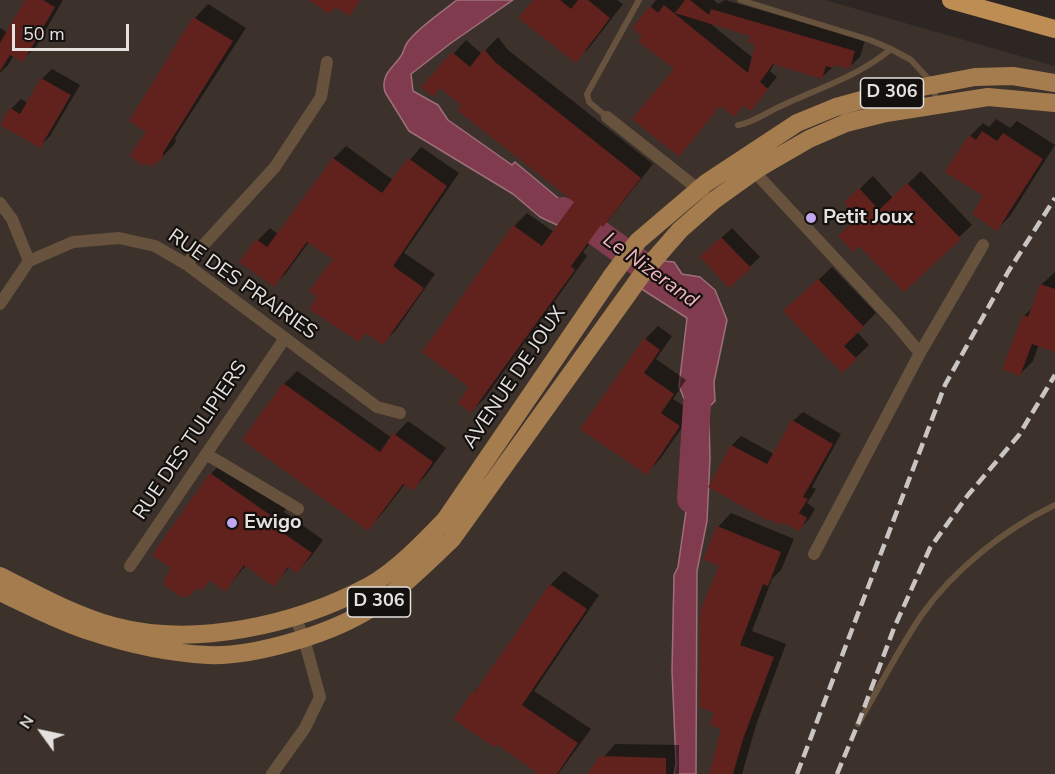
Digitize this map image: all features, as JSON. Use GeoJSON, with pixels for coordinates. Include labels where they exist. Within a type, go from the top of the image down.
{"type":"FeatureCollection","features":[{"type":"Feature","properties":{"kind":"highway"},"geometry":{"type":"LineString","coordinates":[[951,0],[1055,29]]}},
{"type":"Feature","properties":{"kind":"main road","name":"AVENUE DE JOUX"},"geometry":{"type":"LineString","coordinates":[[0,592],[61,621],[91,632],[137,645],[209,655],[251,651],[304,639],[365,612],[417,573],[452,539],[657,255],[748,165],[797,123],[836,107],[880,95],[975,77],[1013,76],[1055,82]]}},
{"type":"Feature","properties":{"kind":"main road","name":"AVENUE DE JOUX"},"geometry":{"type":"LineString","coordinates":[[0,576],[75,613],[113,626],[159,633],[196,634],[248,629],[295,617],[370,585],[413,552],[445,520],[611,276],[638,241],[699,189],[748,165],[846,123],[936,104],[988,97],[1055,103]]}},
{"type":"Feature","properties":{"kind":"street"},"geometry":{"type":"LineString","coordinates":[[186,264],[281,158],[321,97],[327,62]]}},
{"type":"Feature","properties":{"kind":"street"},"geometry":{"type":"LineString","coordinates":[[607,117],[713,201]]}},
{"type":"Feature","properties":{"kind":"street"},"geometry":{"type":"LineString","coordinates":[[748,165],[920,352]]}},
{"type":"Feature","properties":{"kind":"street"},"geometry":{"type":"LineString","coordinates":[[0,203],[12,219],[29,261],[0,304]]}},
{"type":"Feature","properties":{"kind":"street","name":"RUE DES PRAIRIES"},"geometry":{"type":"LineString","coordinates":[[29,261],[73,242],[119,237],[155,246],[186,264],[377,407],[400,412]]}},
{"type":"Feature","properties":{"kind":"street"},"geometry":{"type":"LineString","coordinates":[[814,554],[920,352],[983,245]]}},
{"type":"Feature","properties":{"kind":"street","name":"RUE DES TULIPIERS"},"geometry":{"type":"LineString","coordinates":[[130,566],[285,338]]}},
{"type":"Feature","properties":{"kind":"street"},"geometry":{"type":"LineString","coordinates":[[206,454],[298,509]]}},
{"type":"Feature","properties":{"kind":"street"},"geometry":{"type":"LineString","coordinates":[[272,774],[305,728],[320,697],[304,639],[295,617]]}},
{"type":"Feature","properties":{"kind":"lane"},"geometry":{"type":"LineString","coordinates":[[607,117],[589,102],[587,94],[639,0]]}},
{"type":"Feature","properties":{"kind":"lane"},"geometry":{"type":"LineString","coordinates":[[740,0],[870,39],[891,49],[910,60],[934,85],[936,104]]}},
{"type":"Feature","properties":{"kind":"lane"},"geometry":{"type":"LineString","coordinates":[[738,125],[745,124],[780,106],[854,75],[876,62],[891,49]]}},
{"type":"Feature","properties":{"kind":"lane"},"geometry":{"type":"LineString","coordinates":[[858,724],[921,616],[941,592],[983,552],[1011,531],[1055,505]]}},
{"type":"Feature","properties":{"kind":"shaded area"},"geometry":{"type":"Polygon","coordinates":[[[0,0],[825,0],[1055,66],[1055,774],[0,774],[0,0]]]}},
{"type":"Feature","properties":{"kind":"water"},"geometry":{"type":"Polygon","coordinates":[[[457,0],[513,0],[411,74],[413,91],[438,105],[448,120],[512,165],[515,162],[570,208],[557,225],[540,217],[513,194],[409,131],[385,92],[386,76],[411,38],[457,0]]]}},
{"type":"Feature","properties":{"kind":"water"},"geometry":{"type":"Polygon","coordinates":[[[653,260],[674,262],[682,274],[700,277],[715,290],[727,320],[714,382],[715,401],[708,408],[706,422],[709,422],[710,458],[707,521],[697,571],[696,774],[674,774],[676,764],[672,671],[674,575],[678,567],[695,448],[691,416],[679,386],[687,318],[637,286],[653,260]]]}},
{"type":"Feature","properties":{"kind":"building"},"geometry":{"type":"Polygon","coordinates":[[[25,0],[43,0],[55,7],[23,62],[10,55],[0,71],[0,43],[25,0]]]}},
{"type":"Feature","properties":{"kind":"building"},"geometry":{"type":"Polygon","coordinates":[[[308,0],[360,0],[350,16],[335,7],[330,14],[308,0]]]}},
{"type":"Feature","properties":{"kind":"building"},"geometry":{"type":"Polygon","coordinates":[[[533,0],[560,0],[571,9],[578,0],[588,0],[610,18],[576,63],[518,18],[533,0]]]}},
{"type":"Feature","properties":{"kind":"building"},"geometry":{"type":"Polygon","coordinates":[[[685,0],[690,0],[709,15],[711,9],[855,51],[850,69],[834,65],[833,68],[826,66],[822,79],[773,64],[760,82],[768,89],[751,111],[743,106],[734,117],[720,106],[679,157],[632,119],[674,69],[638,41],[642,36],[632,28],[650,6],[658,13],[664,5],[748,73],[755,44],[748,42],[750,36],[675,13],[685,0]]]}},
{"type":"Feature","properties":{"kind":"building"},"geometry":{"type":"Polygon","coordinates":[[[193,17],[233,41],[163,153],[160,162],[156,162],[153,167],[148,164],[143,166],[130,155],[146,132],[129,121],[193,17]]]}},
{"type":"Feature","properties":{"kind":"building"},"geometry":{"type":"Polygon","coordinates":[[[484,49],[495,62],[641,178],[603,227],[601,225],[571,266],[575,270],[471,413],[458,403],[469,387],[422,352],[513,225],[542,246],[574,202],[457,110],[461,105],[440,88],[433,97],[421,87],[452,52],[470,67],[484,49]]]}},
{"type":"Feature","properties":{"kind":"building"},"geometry":{"type":"Polygon","coordinates":[[[41,78],[71,95],[40,148],[0,125],[10,108],[20,114],[41,78]]]}},
{"type":"Feature","properties":{"kind":"building"},"geometry":{"type":"Polygon","coordinates":[[[982,131],[997,141],[1003,133],[1043,159],[997,231],[972,214],[983,196],[945,172],[969,135],[976,140],[982,131]]]}},
{"type":"Feature","properties":{"kind":"building"},"geometry":{"type":"Polygon","coordinates":[[[333,158],[382,193],[408,158],[447,186],[393,266],[424,288],[383,345],[366,333],[359,342],[309,309],[317,297],[309,291],[333,259],[307,242],[274,287],[239,262],[256,239],[267,247],[333,158]]]}},
{"type":"Feature","properties":{"kind":"building"},"geometry":{"type":"Polygon","coordinates":[[[907,183],[961,239],[904,292],[859,246],[853,252],[838,236],[858,217],[844,202],[859,188],[879,210],[907,183]]]}},
{"type":"Feature","properties":{"kind":"building"},"geometry":{"type":"Polygon","coordinates":[[[721,237],[751,268],[729,288],[700,257],[721,237]]]}},
{"type":"Feature","properties":{"kind":"building"},"geometry":{"type":"Polygon","coordinates":[[[818,279],[864,327],[844,346],[857,359],[842,373],[783,311],[818,279]]]}},
{"type":"Feature","properties":{"kind":"building"},"geometry":{"type":"Polygon","coordinates":[[[1040,284],[1055,289],[1055,352],[1032,344],[1020,376],[1002,369],[1023,315],[1028,317],[1040,284]]]}},
{"type":"Feature","properties":{"kind":"building"},"geometry":{"type":"Polygon","coordinates":[[[644,338],[660,350],[644,373],[674,394],[661,413],[680,426],[647,475],[580,429],[644,338]]]}},
{"type":"Feature","properties":{"kind":"building"},"geometry":{"type":"Polygon","coordinates":[[[283,383],[380,452],[393,433],[433,462],[413,491],[403,484],[368,531],[242,440],[283,383]]]}},
{"type":"Feature","properties":{"kind":"building"},"geometry":{"type":"Polygon","coordinates":[[[792,420],[833,444],[803,497],[808,499],[799,513],[807,518],[800,531],[781,522],[780,525],[770,519],[769,521],[708,487],[731,445],[767,464],[792,420]]]}},
{"type":"Feature","properties":{"kind":"building"},"geometry":{"type":"Polygon","coordinates":[[[210,473],[276,519],[272,525],[312,553],[297,573],[288,567],[274,587],[244,565],[225,592],[210,580],[201,591],[196,588],[190,596],[181,597],[164,585],[171,568],[152,555],[210,473]]]}},
{"type":"Feature","properties":{"kind":"building"},"geometry":{"type":"Polygon","coordinates":[[[717,526],[781,552],[768,586],[763,584],[740,645],[774,657],[743,739],[733,774],[709,774],[721,729],[710,725],[714,713],[700,707],[700,611],[719,566],[703,559],[717,526]]]}},
{"type":"Feature","properties":{"kind":"building"},"geometry":{"type":"Polygon","coordinates":[[[550,584],[587,609],[522,705],[578,743],[557,774],[539,774],[496,744],[494,747],[453,719],[473,691],[475,692],[550,584]]]}},
{"type":"Feature","properties":{"kind":"building"},"geometry":{"type":"Polygon","coordinates":[[[600,756],[666,758],[666,774],[587,774],[600,756]]]}},
{"type":"Feature","properties":{"kind":"waterway","name":"Le Nizerand"},"geometry":{"type":"LineString","coordinates":[[563,211],[588,226],[670,285]]}},
{"type":"Feature","properties":{"kind":"waterway","name":"Le Nizerand"},"geometry":{"type":"LineString","coordinates":[[691,499],[697,404]]}},
{"type":"Feature","properties":{"kind":"railway"},"geometry":{"type":"LineString","coordinates":[[797,774],[945,385],[1008,272],[1055,198]]}},
{"type":"Feature","properties":{"kind":"railway"},"geometry":{"type":"LineString","coordinates":[[837,774],[894,628],[930,548],[968,495],[1019,435],[1055,375]]}},
{"type":"Feature","properties":{"kind":"place","name":"Petit Joux"},"geometry":{"type":"Point","coordinates":[811,218]}},
{"type":"Feature","properties":{"kind":"place","name":"Ewigo"},"geometry":{"type":"Point","coordinates":[232,523]}}]}
